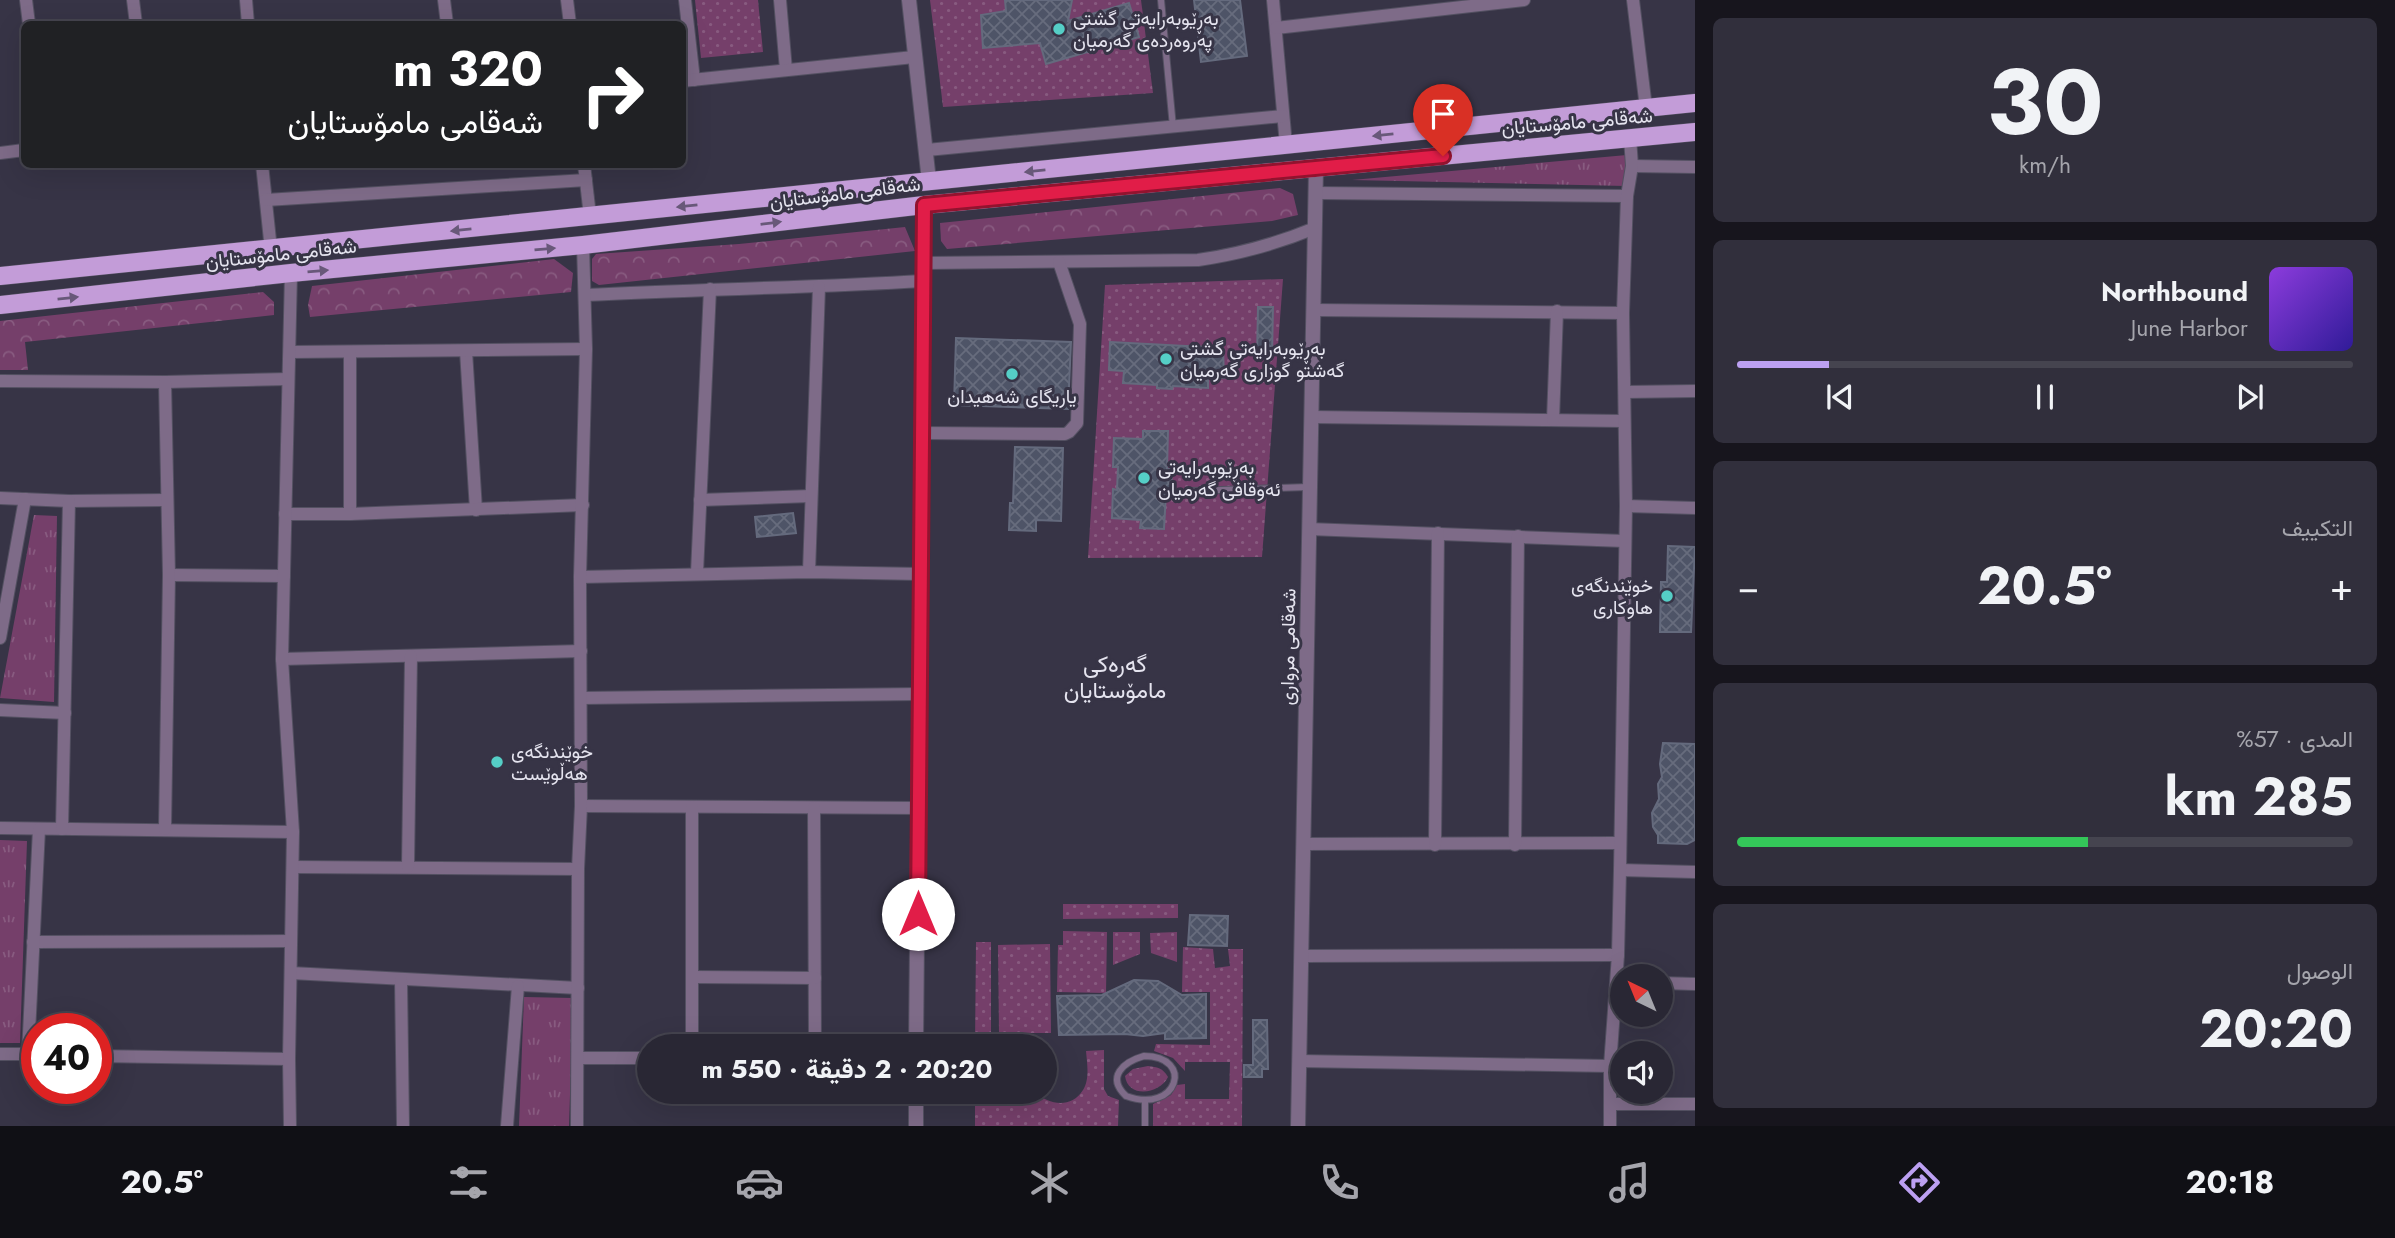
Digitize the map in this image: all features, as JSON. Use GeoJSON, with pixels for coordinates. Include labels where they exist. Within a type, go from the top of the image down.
{"type":"FeatureCollection","features":[{"type":"Feature","properties":{"kind":"main road","name":"شەقامی مامۆستایان"},"geometry":{"type":"LineString","coordinates":[[0,276],[1695,103]]}},
{"type":"Feature","properties":{"kind":"main road","name":"شەقامی مامۆستایان"},"geometry":{"type":"LineString","coordinates":[[0,305],[290,273],[583,245],[924,205],[1695,132]]}},
{"type":"Feature","properties":{"kind":"main road"},"geometry":{"type":"LineString","coordinates":[[1141,160],[1136,170],[1143,185]]}},
{"type":"Feature","properties":{"kind":"main road"},"geometry":{"type":"LineString","coordinates":[[1084,167],[1089,170],[1092,181],[1088,191]]}},
{"type":"Feature","properties":{"kind":"street"},"geometry":{"type":"LineString","coordinates":[[26,0],[29,21]]}},
{"type":"Feature","properties":{"kind":"street"},"geometry":{"type":"LineString","coordinates":[[133,0],[135,21]]}},
{"type":"Feature","properties":{"kind":"street"},"geometry":{"type":"LineString","coordinates":[[246,0],[248,21]]}},
{"type":"Feature","properties":{"kind":"street"},"geometry":{"type":"LineString","coordinates":[[444,0],[447,21]]}},
{"type":"Feature","properties":{"kind":"street"},"geometry":{"type":"LineString","coordinates":[[567,0],[570,21]]}},
{"type":"Feature","properties":{"kind":"street"},"geometry":{"type":"LineString","coordinates":[[685,0],[686,21]]}},
{"type":"Feature","properties":{"kind":"street"},"geometry":{"type":"LineString","coordinates":[[780,0],[786,69]]}},
{"type":"Feature","properties":{"kind":"street"},"geometry":{"type":"LineString","coordinates":[[909,0],[929,181]]}},
{"type":"Feature","properties":{"kind":"street"},"geometry":{"type":"LineString","coordinates":[[1273,0],[1286,145]]}},
{"type":"Feature","properties":{"kind":"street"},"geometry":{"type":"LineString","coordinates":[[1276,27],[1412,6],[1524,0]]}},
{"type":"Feature","properties":{"kind":"street"},"geometry":{"type":"LineString","coordinates":[[1633,0],[1646,108]]}},
{"type":"Feature","properties":{"kind":"street"},"geometry":{"type":"LineString","coordinates":[[686,27],[688,80],[915,57]]}},
{"type":"Feature","properties":{"kind":"street"},"geometry":{"type":"LineString","coordinates":[[927,150],[1283,116]]}},
{"type":"Feature","properties":{"kind":"street"},"geometry":{"type":"LineString","coordinates":[[1618,964],[1626,506],[1623,313],[1627,196],[1632,166],[1630,138]]}},
{"type":"Feature","properties":{"kind":"street"},"geometry":{"type":"LineString","coordinates":[[0,153],[21,150]]}},
{"type":"Feature","properties":{"kind":"street"},"geometry":{"type":"LineString","coordinates":[[1632,166],[1695,167]]}},
{"type":"Feature","properties":{"kind":"street"},"geometry":{"type":"LineString","coordinates":[[262,168],[271,250]]}},
{"type":"Feature","properties":{"kind":"street"},"geometry":{"type":"LineString","coordinates":[[584,168],[590,216]]}},
{"type":"Feature","properties":{"kind":"street","name":"شەقامی مرواری"},"geometry":{"type":"LineString","coordinates":[[1298,1126],[1316,168]]}},
{"type":"Feature","properties":{"kind":"street"},"geometry":{"type":"LineString","coordinates":[[266,200],[586,180]]}},
{"type":"Feature","properties":{"kind":"street"},"geometry":{"type":"LineString","coordinates":[[1316,193],[1627,196]]}},
{"type":"Feature","properties":{"kind":"street"},"geometry":{"type":"LineString","coordinates":[[916,1034],[924,205]]}},
{"type":"Feature","properties":{"kind":"street"},"geometry":{"type":"LineString","coordinates":[[924,263],[1198,260],[1239,254],[1278,243],[1315,228]]}},
{"type":"Feature","properties":{"kind":"street"},"geometry":{"type":"LineString","coordinates":[[577,1126],[578,869],[581,806],[580,577],[586,349],[583,245]]}},
{"type":"Feature","properties":{"kind":"street"},"geometry":{"type":"LineString","coordinates":[[922,433],[1065,434],[1074,428],[1077,423],[1080,324],[1059,262]]}},
{"type":"Feature","properties":{"kind":"street"},"geometry":{"type":"LineString","coordinates":[[290,273],[282,659],[293,832],[290,1126]]}},
{"type":"Feature","properties":{"kind":"street"},"geometry":{"type":"LineString","coordinates":[[585,295],[923,281]]}},
{"type":"Feature","properties":{"kind":"street"},"geometry":{"type":"LineString","coordinates":[[809,572],[819,287]]}},
{"type":"Feature","properties":{"kind":"street"},"geometry":{"type":"LineString","coordinates":[[697,573],[710,289]]}},
{"type":"Feature","properties":{"kind":"street"},"geometry":{"type":"LineString","coordinates":[[1314,310],[1623,313]]}},
{"type":"Feature","properties":{"kind":"street"},"geometry":{"type":"LineString","coordinates":[[1553,420],[1557,311]]}},
{"type":"Feature","properties":{"kind":"street"},"geometry":{"type":"LineString","coordinates":[[290,352],[586,349]]}},
{"type":"Feature","properties":{"kind":"street"},"geometry":{"type":"LineString","coordinates":[[466,351],[476,510]]}},
{"type":"Feature","properties":{"kind":"street"},"geometry":{"type":"LineString","coordinates":[[350,353],[350,514]]}},
{"type":"Feature","properties":{"kind":"street"},"geometry":{"type":"LineString","coordinates":[[0,381],[165,382],[288,379]]}},
{"type":"Feature","properties":{"kind":"street"},"geometry":{"type":"LineString","coordinates":[[165,382],[169,575],[165,829]]}},
{"type":"Feature","properties":{"kind":"street"},"geometry":{"type":"LineString","coordinates":[[1625,392],[1695,391]]}},
{"type":"Feature","properties":{"kind":"street"},"geometry":{"type":"LineString","coordinates":[[1312,417],[1623,421]]}},
{"type":"Feature","properties":{"kind":"street"},"geometry":{"type":"LineString","coordinates":[[700,500],[811,496]]}},
{"type":"Feature","properties":{"kind":"street"},"geometry":{"type":"LineString","coordinates":[[0,498],[69,501],[166,500]]}},
{"type":"Feature","properties":{"kind":"street"},"geometry":{"type":"LineString","coordinates":[[0,638],[25,499]]}},
{"type":"Feature","properties":{"kind":"street"},"geometry":{"type":"LineString","coordinates":[[62,829],[69,501]]}},
{"type":"Feature","properties":{"kind":"street"},"geometry":{"type":"LineString","coordinates":[[285,514],[583,505]]}},
{"type":"Feature","properties":{"kind":"street"},"geometry":{"type":"LineString","coordinates":[[1626,506],[1695,508]]}},
{"type":"Feature","properties":{"kind":"street"},"geometry":{"type":"LineString","coordinates":[[1310,529],[1624,541]]}},
{"type":"Feature","properties":{"kind":"street"},"geometry":{"type":"LineString","coordinates":[[1435,845],[1438,533]]}},
{"type":"Feature","properties":{"kind":"street"},"geometry":{"type":"LineString","coordinates":[[1515,845],[1518,536]]}},
{"type":"Feature","properties":{"kind":"street"},"geometry":{"type":"LineString","coordinates":[[580,577],[809,572],[921,574]]}},
{"type":"Feature","properties":{"kind":"street"},"geometry":{"type":"LineString","coordinates":[[169,575],[284,576]]}},
{"type":"Feature","properties":{"kind":"street"},"geometry":{"type":"LineString","coordinates":[[282,659],[581,651]]}},
{"type":"Feature","properties":{"kind":"street"},"geometry":{"type":"LineString","coordinates":[[408,867],[411,656]]}},
{"type":"Feature","properties":{"kind":"street"},"geometry":{"type":"LineString","coordinates":[[581,698],[920,694]]}},
{"type":"Feature","properties":{"kind":"street"},"geometry":{"type":"LineString","coordinates":[[0,710],[65,713]]}},
{"type":"Feature","properties":{"kind":"street"},"geometry":{"type":"LineString","coordinates":[[581,806],[919,808]]}},
{"type":"Feature","properties":{"kind":"street"},"geometry":{"type":"LineString","coordinates":[[691,1034],[692,807]]}},
{"type":"Feature","properties":{"kind":"street"},"geometry":{"type":"LineString","coordinates":[[814,808],[815,1034]]}},
{"type":"Feature","properties":{"kind":"street"},"geometry":{"type":"LineString","coordinates":[[0,828],[293,832]]}},
{"type":"Feature","properties":{"kind":"street"},"geometry":{"type":"LineString","coordinates":[[32,1013],[39,829]]}},
{"type":"Feature","properties":{"kind":"street"},"geometry":{"type":"LineString","coordinates":[[1303,844],[1620,843]]}},
{"type":"Feature","properties":{"kind":"street"},"geometry":{"type":"LineString","coordinates":[[293,867],[578,869]]}},
{"type":"Feature","properties":{"kind":"street"},"geometry":{"type":"LineString","coordinates":[[1620,870],[1695,872]]}},
{"type":"Feature","properties":{"kind":"street"},"geometry":{"type":"LineString","coordinates":[[33,942],[291,941]]}},
{"type":"Feature","properties":{"kind":"street"},"geometry":{"type":"LineString","coordinates":[[1301,956],[1618,955]]}},
{"type":"Feature","properties":{"kind":"street"},"geometry":{"type":"LineString","coordinates":[[290,973],[578,988]]}},
{"type":"Feature","properties":{"kind":"street"},"geometry":{"type":"LineString","coordinates":[[692,977],[815,978]]}},
{"type":"Feature","properties":{"kind":"street"},"geometry":{"type":"LineString","coordinates":[[401,980],[403,1126]]}},
{"type":"Feature","properties":{"kind":"street"},"geometry":{"type":"LineString","coordinates":[[1673,983],[1695,984]]}},
{"type":"Feature","properties":{"kind":"street"},"geometry":{"type":"LineString","coordinates":[[507,1126],[518,986]]}},
{"type":"Feature","properties":{"kind":"street"},"geometry":{"type":"LineString","coordinates":[[0,1054],[21,1054]]}},
{"type":"Feature","properties":{"kind":"street"},"geometry":{"type":"LineString","coordinates":[[112,1056],[289,1059]]}},
{"type":"Feature","properties":{"kind":"street"},"geometry":{"type":"LineString","coordinates":[[578,1058],[637,1058]]}},
{"type":"Feature","properties":{"kind":"street"},"geometry":{"type":"LineString","coordinates":[[1299,1061],[1610,1066]]}},
{"type":"Feature","properties":{"kind":"street"},"geometry":{"type":"LineString","coordinates":[[916,1104],[916,1126]]}},
{"type":"Feature","properties":{"kind":"street"},"geometry":{"type":"LineString","coordinates":[[1611,1104],[1611,1126]]}},
{"type":"Feature","properties":{"kind":"street"},"geometry":{"type":"LineString","coordinates":[[1673,1104],[1695,1104]]}},
{"type":"Feature","properties":{"kind":"lane"},"geometry":{"type":"LineString","coordinates":[[1161,0],[1173,127]]}},
{"type":"Feature","properties":{"kind":"lane"},"geometry":{"type":"LineString","coordinates":[[1193,491],[1310,487]]}},
{"type":"Feature","properties":{"kind":"lane"},"geometry":{"type":"LineString","coordinates":[[1156,1056],[1173,1069],[1176,1074],[1175,1082],[1163,1096],[1144,1101],[1126,1096],[1116,1078],[1130,1060],[1156,1056]]}},
{"type":"Feature","properties":{"kind":"lane"},"geometry":{"type":"LineString","coordinates":[[1144,1101],[1145,1126]]}},
{"type":"Feature","properties":{"kind":"green space"},"geometry":{"type":"Polygon","coordinates":[[[695,0],[758,0],[763,52],[701,58],[695,0]]]}},
{"type":"Feature","properties":{"kind":"green space"},"geometry":{"type":"Polygon","coordinates":[[[930,0],[1141,0],[1153,93],[943,107],[930,0]]]}},
{"type":"Feature","properties":{"kind":"green space"},"geometry":{"type":"Polygon","coordinates":[[[1627,155],[1626,186],[1352,180],[1627,155]]]}},
{"type":"Feature","properties":{"kind":"green space"},"geometry":{"type":"Polygon","coordinates":[[[1280,188],[1293,194],[1298,215],[1272,221],[947,249],[941,241],[940,223],[1280,188]]]}},
{"type":"Feature","properties":{"kind":"green space"},"geometry":{"type":"Polygon","coordinates":[[[905,227],[915,251],[599,285],[592,281],[592,259],[596,254],[739,244],[905,227]]]}},
{"type":"Feature","properties":{"kind":"green space"},"geometry":{"type":"Polygon","coordinates":[[[554,259],[573,273],[571,292],[310,317],[308,305],[312,286],[554,259]]]}},
{"type":"Feature","properties":{"kind":"green space"},"geometry":{"type":"Polygon","coordinates":[[[1283,279],[1262,557],[1088,558],[1105,285],[1283,279]]]}},
{"type":"Feature","properties":{"kind":"green space"},"geometry":{"type":"Polygon","coordinates":[[[263,292],[274,302],[274,315],[25,342],[28,370],[0,370],[0,321],[263,292]]]}},
{"type":"Feature","properties":{"kind":"green space"},"geometry":{"type":"Polygon","coordinates":[[[34,515],[57,516],[54,702],[0,698],[34,515]]]}},
{"type":"Feature","properties":{"kind":"green space"},"geometry":{"type":"Polygon","coordinates":[[[0,840],[27,841],[20,1043],[0,1043],[0,840]]]}},
{"type":"Feature","properties":{"kind":"green space"},"geometry":{"type":"Polygon","coordinates":[[[1063,904],[1178,904],[1178,918],[1063,919],[1063,904]]]}},
{"type":"Feature","properties":{"kind":"green space"},"geometry":{"type":"Polygon","coordinates":[[[1063,931],[1107,932],[1106,993],[1057,992],[1058,945],[1063,945],[1063,931]]]}},
{"type":"Feature","properties":{"kind":"green space"},"geometry":{"type":"Polygon","coordinates":[[[1113,932],[1140,932],[1140,954],[1113,965],[1113,932]]]}},
{"type":"Feature","properties":{"kind":"green space"},"geometry":{"type":"Polygon","coordinates":[[[1177,932],[1177,962],[1151,953],[1150,933],[1177,932]]]}},
{"type":"Feature","properties":{"kind":"green space"},"geometry":{"type":"Polygon","coordinates":[[[976,942],[991,942],[991,1034],[975,1034],[976,942]]]}},
{"type":"Feature","properties":{"kind":"green space"},"geometry":{"type":"Polygon","coordinates":[[[1050,944],[1051,1033],[999,1033],[998,945],[1050,944]]]}},
{"type":"Feature","properties":{"kind":"green space"},"geometry":{"type":"Polygon","coordinates":[[[1183,947],[1213,949],[1215,968],[1230,966],[1228,949],[1243,949],[1242,1126],[1153,1126],[1153,1104],[1171,1095],[1177,1085],[1185,1084],[1185,1099],[1229,1099],[1230,1062],[1185,1062],[1185,1071],[1173,1058],[1154,1051],[1156,1044],[1210,1045],[1210,992],[1182,992],[1183,947]]]}},
{"type":"Feature","properties":{"kind":"green space"},"geometry":{"type":"Polygon","coordinates":[[[524,997],[573,998],[569,1126],[519,1126],[524,997]]]}},
{"type":"Feature","properties":{"kind":"green space"},"geometry":{"type":"Polygon","coordinates":[[[1104,1050],[1104,1089],[1108,1096],[1119,1100],[1118,1126],[975,1126],[975,1104],[1057,1104],[1078,1096],[1087,1081],[1086,1051],[1104,1050]]]}},
{"type":"Feature","properties":{"kind":"green space"},"geometry":{"type":"Polygon","coordinates":[[[1148,1066],[1160,1068],[1164,1072],[1168,1077],[1164,1083],[1145,1092],[1132,1088],[1125,1076],[1133,1069],[1148,1066]]]}},
{"type":"Feature","properties":{"kind":"building","name":"بەڕێوبەرایەتی گشتی پەروەردەی گەرمیان"},"geometry":{"type":"Polygon","coordinates":[[[1005,0],[1072,0],[1068,21],[1129,3],[1139,37],[1046,64],[1040,43],[983,48],[981,15],[1006,11],[1005,0]]]}},
{"type":"Feature","properties":{"kind":"building"},"geometry":{"type":"Polygon","coordinates":[[[1194,0],[1240,0],[1247,56],[1201,62],[1194,0]]]}},
{"type":"Feature","properties":{"kind":"building"},"geometry":{"type":"Polygon","coordinates":[[[1258,307],[1273,307],[1272,356],[1257,356],[1258,307]]]}},
{"type":"Feature","properties":{"kind":"building","name":"یاریگای شەهیدان"},"geometry":{"type":"Polygon","coordinates":[[[956,338],[1071,342],[1068,409],[954,405],[956,338]]]}},
{"type":"Feature","properties":{"kind":"building","name":"بەڕێوبەرایەتی گشتی گەشتو گوزاری گەرمیان"},"geometry":{"type":"Polygon","coordinates":[[[1110,342],[1223,348],[1224,378],[1208,377],[1208,388],[1173,386],[1172,389],[1157,388],[1157,385],[1123,383],[1124,371],[1109,370],[1110,342]]]}},
{"type":"Feature","properties":{"kind":"building","name":"بەڕێوبەرایەتی ئەوقافی گەرمیان"},"geometry":{"type":"Polygon","coordinates":[[[1143,431],[1168,431],[1167,469],[1172,469],[1171,493],[1166,493],[1164,529],[1140,528],[1141,520],[1112,518],[1113,489],[1117,490],[1118,467],[1113,467],[1114,438],[1143,439],[1143,431]]]}},
{"type":"Feature","properties":{"kind":"building"},"geometry":{"type":"Polygon","coordinates":[[[1015,447],[1063,448],[1061,521],[1036,520],[1036,531],[1009,530],[1015,447]]]}},
{"type":"Feature","properties":{"kind":"building"},"geometry":{"type":"Polygon","coordinates":[[[793,513],[796,533],[757,537],[755,517],[793,513]]]}},
{"type":"Feature","properties":{"kind":"building"},"geometry":{"type":"Polygon","coordinates":[[[1668,546],[1695,547],[1691,632],[1660,632],[1661,582],[1667,582],[1668,546]]]}},
{"type":"Feature","properties":{"kind":"building"},"geometry":{"type":"Polygon","coordinates":[[[1663,743],[1695,744],[1695,840],[1687,844],[1658,843],[1658,835],[1653,827],[1652,813],[1659,799],[1658,784],[1662,777],[1660,764],[1663,743]]]}},
{"type":"Feature","properties":{"kind":"building"},"geometry":{"type":"Polygon","coordinates":[[[1190,915],[1228,916],[1227,946],[1188,945],[1190,915]]]}},
{"type":"Feature","properties":{"kind":"building"},"geometry":{"type":"Polygon","coordinates":[[[1134,980],[1158,981],[1182,995],[1206,994],[1206,1038],[1165,1039],[1165,1033],[1143,1036],[1059,1035],[1057,996],[1102,995],[1134,980]]]}},
{"type":"Feature","properties":{"kind":"building"},"geometry":{"type":"Polygon","coordinates":[[[1253,1020],[1267,1020],[1268,1069],[1262,1069],[1262,1077],[1244,1077],[1244,1065],[1253,1065],[1253,1020]]]}},
{"type":"Feature","properties":{"kind":"place","name":"بەڕێوبەرایەتی گشتی پەروەردەی گەرمیان"},"geometry":{"type":"Point","coordinates":[1059,29]}},
{"type":"Feature","properties":{"kind":"place","name":"بەڕێوبەرایەتی گشتی گەشتو گوزاری گەرمیان"},"geometry":{"type":"Point","coordinates":[1166,359]}},
{"type":"Feature","properties":{"kind":"place","name":"یاریگای شەهیدان"},"geometry":{"type":"Point","coordinates":[1012,374]}},
{"type":"Feature","properties":{"kind":"place","name":"بەڕێوبەرایەتی ئەوقافی گەرمیان"},"geometry":{"type":"Point","coordinates":[1144,478]}},
{"type":"Feature","properties":{"kind":"place","name":"خوێندنگەی هاوکاری"},"geometry":{"type":"Point","coordinates":[1667,596]}},
{"type":"Feature","properties":{"kind":"place","name":"خوێندنگەی هەڵوێست"},"geometry":{"type":"Point","coordinates":[497,762]}},
{"type":"Feature","properties":{"kind":"district","name":"گەرەکی مامۆستایان"},"geometry":{"type":"Point","coordinates":[1115,677]}},
{"type":"Feature","properties":{"kind":"route"},"geometry":{"type":"LineString","coordinates":[[918,914],[924,205],[1443,156]]}}]}
